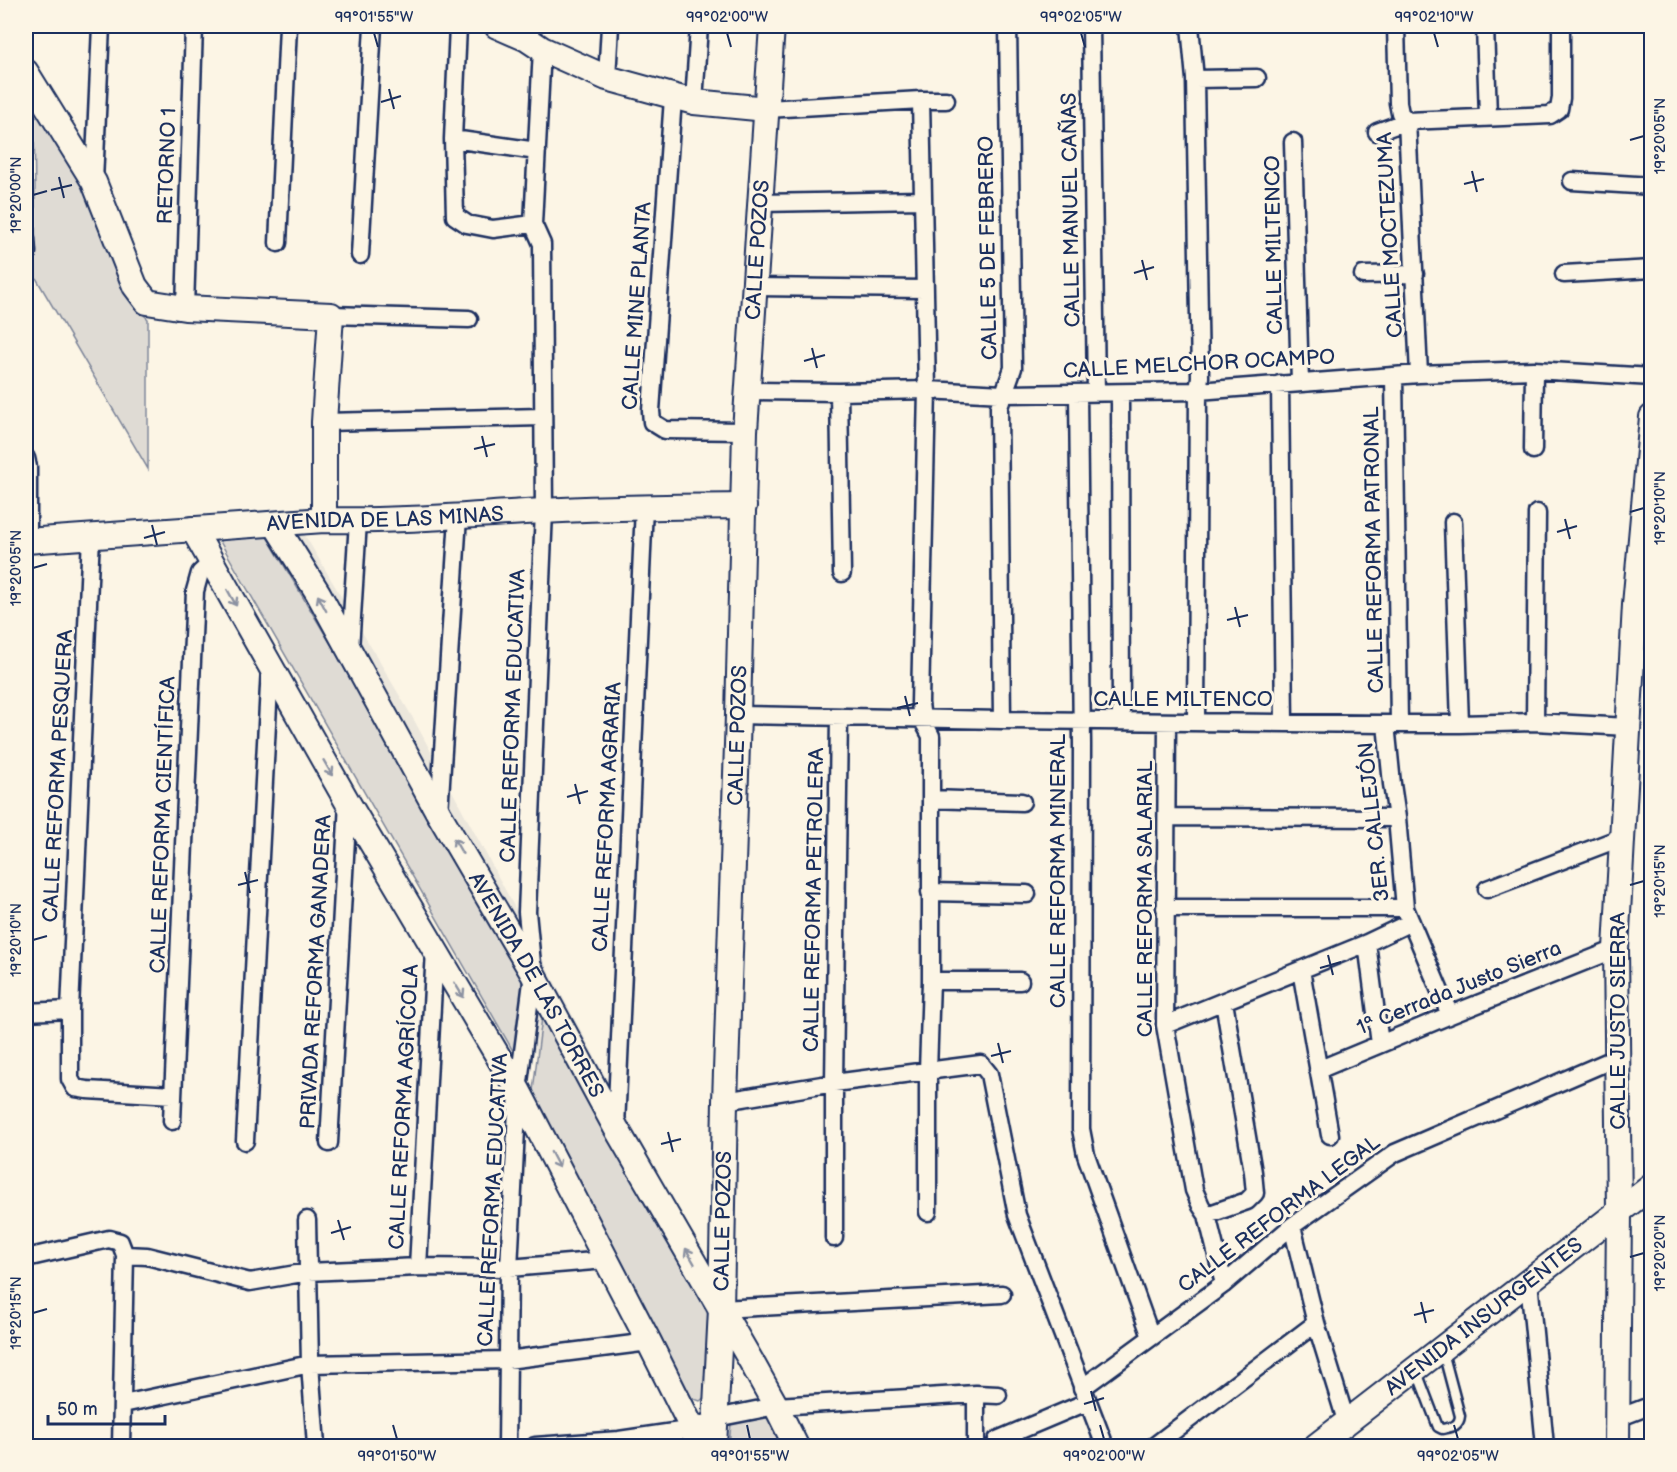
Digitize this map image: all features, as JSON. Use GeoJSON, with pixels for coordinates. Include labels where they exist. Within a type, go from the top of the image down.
{"type":"FeatureCollection","features":[{"type":"Feature","properties":{"kind":"street"},"geometry":{"type":"LineString","coordinates":[[94,182],[101,26]]}},
{"type":"Feature","properties":{"kind":"street","name":"RETORNO 1"},"geometry":{"type":"LineString","coordinates":[[185,308],[194,26]]}},
{"type":"Feature","properties":{"kind":"street"},"geometry":{"type":"LineString","coordinates":[[278,243],[288,26]]}},
{"type":"Feature","properties":{"kind":"street"},"geometry":{"type":"LineString","coordinates":[[360,255],[373,26]]}},
{"type":"Feature","properties":{"kind":"street"},"geometry":{"type":"LineString","coordinates":[[458,26],[453,139],[455,216],[466,224],[493,229],[534,224],[537,151],[532,38]]}},
{"type":"Feature","properties":{"kind":"street"},"geometry":{"type":"LineString","coordinates":[[497,26],[532,38],[607,78],[684,100],[767,109],[946,100]]}},
{"type":"Feature","properties":{"kind":"street"},"geometry":{"type":"LineString","coordinates":[[607,78],[610,26]]}},
{"type":"Feature","properties":{"kind":"street"},"geometry":{"type":"LineString","coordinates":[[684,100],[699,26]]}},
{"type":"Feature","properties":{"kind":"street","name":"CALLE POZOS"},"geometry":{"type":"LineString","coordinates":[[714,1446],[721,1309],[745,431],[772,26]]}},
{"type":"Feature","properties":{"kind":"street","name":"CALLE 5 DE FEBRERO"},"geometry":{"type":"LineString","coordinates":[[1002,720],[999,408],[1013,368],[1008,26]]}},
{"type":"Feature","properties":{"kind":"street","name":"CALLE MANUEL CAÑAS"},"geometry":{"type":"LineString","coordinates":[[1091,26],[1096,393]]}},
{"type":"Feature","properties":{"kind":"street"},"geometry":{"type":"LineString","coordinates":[[1191,26],[1195,79],[1200,377],[1198,391],[1196,722]]}},
{"type":"Feature","properties":{"kind":"street","name":"CALLE MOCTEZUMA"},"geometry":{"type":"LineString","coordinates":[[1396,26],[1398,103],[1400,113],[1407,121],[1419,374]]}},
{"type":"Feature","properties":{"kind":"street"},"geometry":{"type":"LineString","coordinates":[[1485,26],[1488,116]]}},
{"type":"Feature","properties":{"kind":"street"},"geometry":{"type":"LineString","coordinates":[[1377,132],[1407,121],[1550,115],[1559,109],[1561,98],[1561,26]]}},
{"type":"Feature","properties":{"kind":"street"},"geometry":{"type":"LineString","coordinates":[[1195,79],[1257,78]]}},
{"type":"Feature","properties":{"kind":"street"},"geometry":{"type":"LineString","coordinates":[[29,89],[94,182],[135,286],[147,302],[185,308],[470,319]]}},
{"type":"Feature","properties":{"kind":"street","name":"CALLE MINE PLANTA"},"geometry":{"type":"LineString","coordinates":[[684,100],[651,411],[652,422],[665,430],[745,431]]}},
{"type":"Feature","properties":{"kind":"street"},"geometry":{"type":"LineString","coordinates":[[921,100],[927,390],[920,703],[922,719],[931,736],[928,1212]]}},
{"type":"Feature","properties":{"kind":"street"},"geometry":{"type":"LineString","coordinates":[[453,139],[537,151]]}},
{"type":"Feature","properties":{"kind":"street","name":"CALLE MILTENCO"},"geometry":{"type":"LineString","coordinates":[[1293,142],[1300,383]]}},
{"type":"Feature","properties":{"kind":"street"},"geometry":{"type":"LineString","coordinates":[[1572,181],[1652,186]]}},
{"type":"Feature","properties":{"kind":"street"},"geometry":{"type":"LineString","coordinates":[[761,202],[922,200]]}},
{"type":"Feature","properties":{"kind":"street","name":"CALLE REFORMA EDUCATIVA"},"geometry":{"type":"LineString","coordinates":[[507,1446],[509,1268],[518,1090],[533,974],[527,912],[544,511],[542,244],[534,224]]}},
{"type":"Feature","properties":{"kind":"street"},"geometry":{"type":"LineString","coordinates":[[26,239],[26,257]]}},
{"type":"Feature","properties":{"kind":"street"},"geometry":{"type":"LineString","coordinates":[[1564,274],[1652,269]]}},
{"type":"Feature","properties":{"kind":"street"},"geometry":{"type":"LineString","coordinates":[[1363,275],[1415,274]]}},
{"type":"Feature","properties":{"kind":"street"},"geometry":{"type":"LineString","coordinates":[[755,287],[924,289]]}},
{"type":"Feature","properties":{"kind":"street"},"geometry":{"type":"LineString","coordinates":[[324,520],[324,422],[331,315]]}},
{"type":"Feature","properties":{"kind":"street"},"geometry":{"type":"LineString","coordinates":[[1533,370],[1533,450]]}},
{"type":"Feature","properties":{"kind":"street","name":"CALLE MELCHOR OCAMPO"},"geometry":{"type":"LineString","coordinates":[[748,391],[927,390],[1003,394],[1198,391],[1419,374],[1533,370],[1652,377]]}},
{"type":"Feature","properties":{"kind":"street","name":"CALLE REFORMA PATRONAL"},"geometry":{"type":"LineString","coordinates":[[1392,723],[1394,376]]}},
{"type":"Feature","properties":{"kind":"street"},"geometry":{"type":"LineString","coordinates":[[1280,384],[1284,722]]}},
{"type":"Feature","properties":{"kind":"street"},"geometry":{"type":"LineString","coordinates":[[839,392],[842,573]]}},
{"type":"Feature","properties":{"kind":"street"},"geometry":{"type":"LineString","coordinates":[[1120,393],[1121,721]]}},
{"type":"Feature","properties":{"kind":"street","name":"CALLE REFORMA MINERAL"},"geometry":{"type":"LineString","coordinates":[[1078,394],[1082,744],[1081,1130],[1086,1155],[1151,1337]]}},
{"type":"Feature","properties":{"kind":"street"},"geometry":{"type":"LineString","coordinates":[[324,422],[542,417]]}},
{"type":"Feature","properties":{"kind":"street","name":"CALLE JUSTO SIERRA"},"geometry":{"type":"LineString","coordinates":[[1617,1446],[1619,1211],[1616,949],[1628,727],[1643,605],[1652,417]]}},
{"type":"Feature","properties":{"kind":"street"},"geometry":{"type":"LineString","coordinates":[[26,458],[28,467],[27,541]]}},
{"type":"Feature","properties":{"kind":"street","name":"AVENIDA DE LAS MINAS"},"geometry":{"type":"LineString","coordinates":[[27,541],[324,520],[458,517],[644,507],[744,506]]}},
{"type":"Feature","properties":{"kind":"street","name":"CALLE REFORMA AGRARIA"},"geometry":{"type":"LineString","coordinates":[[616,1128],[644,507]]}},
{"type":"Feature","properties":{"kind":"street"},"geometry":{"type":"LineString","coordinates":[[1534,722],[1536,513]]}},
{"type":"Feature","properties":{"kind":"street"},"geometry":{"type":"LineString","coordinates":[[439,814],[458,517]]}},
{"type":"Feature","properties":{"kind":"street"},"geometry":{"type":"LineString","coordinates":[[350,654],[358,521]]}},
{"type":"Feature","properties":{"kind":"street"},"geometry":{"type":"LineString","coordinates":[[1453,522],[1460,724]]}},
{"type":"Feature","properties":{"kind":"street","name":"AVENIDA DE LAS TORRES"},"geometry":{"type":"LineString","coordinates":[[274,524],[318,594],[439,814],[533,974],[616,1128],[776,1406],[796,1446]]}},
{"type":"Feature","properties":{"kind":"street"},"geometry":{"type":"LineString","coordinates":[[193,529],[348,803],[518,1090],[697,1438]]}},
{"type":"Feature","properties":{"kind":"street","name":"CALLE REFORMA PESQUERA"},"geometry":{"type":"LineString","coordinates":[[91,536],[70,1010],[70,1079],[75,1088],[173,1095]]}},
{"type":"Feature","properties":{"kind":"street","name":"CALLE REFORMA CIENTÍFICA"},"geometry":{"type":"LineString","coordinates":[[172,1121],[195,591],[200,573],[212,562]]}},
{"type":"Feature","properties":{"kind":"street"},"geometry":{"type":"LineString","coordinates":[[245,1141],[270,667]]}},
{"type":"Feature","properties":{"kind":"street","name":"CALLE MILTENCO"},"geometry":{"type":"LineString","coordinates":[[738,715],[1167,722],[1460,724],[1534,722],[1628,727]]}},
{"type":"Feature","properties":{"kind":"street","name":"CALLE REFORMA PETROLERA"},"geometry":{"type":"LineString","coordinates":[[834,1238],[839,717]]}},
{"type":"Feature","properties":{"kind":"street","name":"CALLE REFORMA SALARIAL"},"geometry":{"type":"LineString","coordinates":[[1167,722],[1165,1025],[1194,1190],[1207,1215],[1224,1284]]}},
{"type":"Feature","properties":{"kind":"street","name":"3ER. CALLEJÓN"},"geometry":{"type":"LineString","coordinates":[[1392,723],[1397,818],[1408,915],[1450,1015]]}},
{"type":"Feature","properties":{"kind":"street"},"geometry":{"type":"LineString","coordinates":[[931,799],[1022,802]]}},
{"type":"Feature","properties":{"kind":"street","name":"PRIVADA REFORMA GANADERA"},"geometry":{"type":"LineString","coordinates":[[329,1143],[348,803]]}},
{"type":"Feature","properties":{"kind":"street"},"geometry":{"type":"LineString","coordinates":[[1168,817],[1397,818]]}},
{"type":"Feature","properties":{"kind":"street"},"geometry":{"type":"LineString","coordinates":[[1487,889],[1623,837]]}},
{"type":"Feature","properties":{"kind":"street"},"geometry":{"type":"LineString","coordinates":[[930,892],[1027,894]]}},
{"type":"Feature","properties":{"kind":"street"},"geometry":{"type":"LineString","coordinates":[[1165,908],[1408,915]]}},
{"type":"Feature","properties":{"kind":"street"},"geometry":{"type":"LineString","coordinates":[[1165,1025],[1367,943],[1408,915]]}},
{"type":"Feature","properties":{"kind":"street"},"geometry":{"type":"LineString","coordinates":[[1367,943],[1380,1044]]}},
{"type":"Feature","properties":{"kind":"street","name":"1ª Cerrada Justo Sierra"},"geometry":{"type":"LineString","coordinates":[[1318,1070],[1616,949]]}},
{"type":"Feature","properties":{"kind":"street","name":"CALLE REFORMA AGRÍCOLA"},"geometry":{"type":"LineString","coordinates":[[418,1267],[435,950]]}},
{"type":"Feature","properties":{"kind":"street"},"geometry":{"type":"LineString","coordinates":[[1301,970],[1330,1135]]}},
{"type":"Feature","properties":{"kind":"street"},"geometry":{"type":"LineString","coordinates":[[931,981],[1020,981]]}},
{"type":"Feature","properties":{"kind":"street"},"geometry":{"type":"LineString","coordinates":[[1207,1215],[1247,1201],[1255,1193],[1224,1002]]}},
{"type":"Feature","properties":{"kind":"street"},"geometry":{"type":"LineString","coordinates":[[26,1012],[70,1010]]}},
{"type":"Feature","properties":{"kind":"street","name":"CALLE REFORMA LEGAL"},"geometry":{"type":"LineString","coordinates":[[997,1440],[1084,1395],[1151,1337],[1224,1284],[1292,1226],[1395,1153],[1616,1058]]}},
{"type":"Feature","properties":{"kind":"street"},"geometry":{"type":"LineString","coordinates":[[725,1101],[834,1083],[981,1064],[988,1074],[1017,1215],[1105,1446]]}},
{"type":"Feature","properties":{"kind":"street","name":"AVENIDA INSURGENTES"},"geometry":{"type":"LineString","coordinates":[[1333,1438],[1442,1348],[1652,1186]]}},
{"type":"Feature","properties":{"kind":"street"},"geometry":{"type":"LineString","coordinates":[[307,1220],[310,1364],[316,1446]]}},
{"type":"Feature","properties":{"kind":"street"},"geometry":{"type":"LineString","coordinates":[[1292,1226],[1316,1323],[1333,1438]]}},
{"type":"Feature","properties":{"kind":"street"},"geometry":{"type":"LineString","coordinates":[[26,1258],[109,1239],[120,1242],[125,1255],[122,1446]]}},
{"type":"Feature","properties":{"kind":"street"},"geometry":{"type":"LineString","coordinates":[[125,1255],[147,1256],[250,1282],[308,1272],[418,1267],[509,1268],[606,1260]]}},
{"type":"Feature","properties":{"kind":"street"},"geometry":{"type":"LineString","coordinates":[[1529,1281],[1545,1446]]}},
{"type":"Feature","properties":{"kind":"street"},"geometry":{"type":"LineString","coordinates":[[721,1309],[1002,1294]]}},
{"type":"Feature","properties":{"kind":"street"},"geometry":{"type":"LineString","coordinates":[[1154,1446],[1316,1323]]}},
{"type":"Feature","properties":{"kind":"street"},"geometry":{"type":"LineString","coordinates":[[123,1404],[310,1364],[507,1360],[649,1342]]}},
{"type":"Feature","properties":{"kind":"street"},"geometry":{"type":"LineString","coordinates":[[976,1394],[976,1446]]}},
{"type":"Feature","properties":{"kind":"street"},"geometry":{"type":"LineString","coordinates":[[535,1446],[697,1438],[716,1418],[776,1406],[976,1394],[998,1395]]}},
{"type":"Feature","properties":{"kind":"street"},"geometry":{"type":"LineString","coordinates":[[1618,1418],[1652,1405]]}},
{"type":"Feature","properties":{"kind":"lane"},"geometry":{"type":"LineString","coordinates":[[1416,1369],[1438,1427],[1442,1429],[1457,1425],[1460,1416],[1442,1348]]}},
{"type":"Feature","properties":{"kind":"shaded area"},"geometry":{"type":"Polygon","coordinates":[[[48,114],[83,174],[130,301],[148,319],[148,469],[36,278],[34,118],[48,114]]]}},
{"type":"Feature","properties":{"kind":"shaded area"},"geometry":{"type":"Polygon","coordinates":[[[303,532],[414,720],[717,1284],[701,1302],[544,1003],[537,1054],[518,1042],[266,535],[303,532]]]}},
{"type":"Feature","properties":{"kind":"shaded area"},"geometry":{"type":"Polygon","coordinates":[[[266,535],[526,972],[516,1056],[218,538],[266,535]]]}},
{"type":"Feature","properties":{"kind":"shaded area"},"geometry":{"type":"Polygon","coordinates":[[[544,1001],[712,1322],[707,1395],[700,1401],[691,1398],[532,1099],[544,1001]]]}},
{"type":"Feature","properties":{"kind":"shaded area"},"geometry":{"type":"Polygon","coordinates":[[[769,1417],[784,1446],[729,1446],[731,1423],[769,1417]]]}}]}
